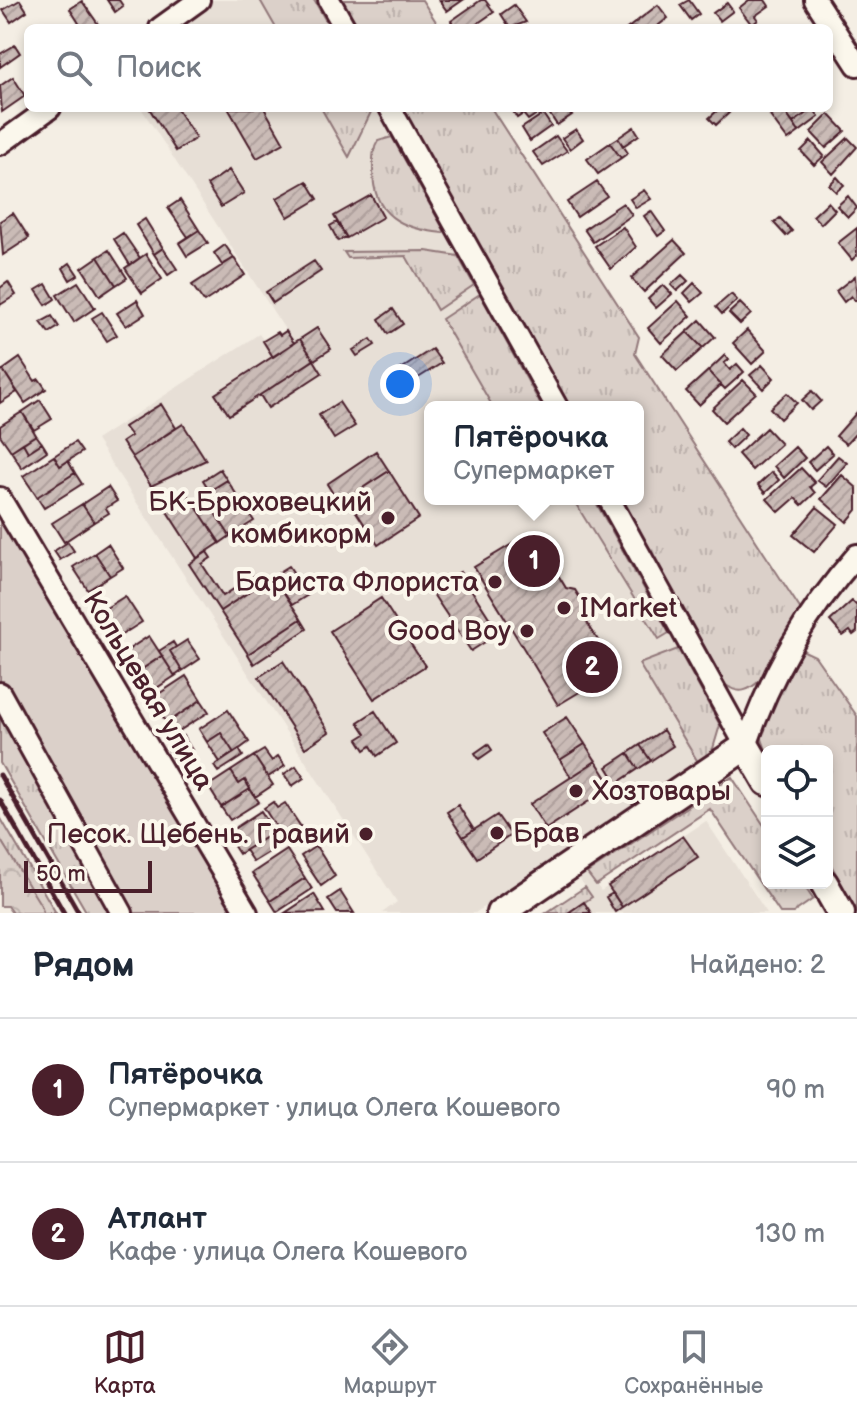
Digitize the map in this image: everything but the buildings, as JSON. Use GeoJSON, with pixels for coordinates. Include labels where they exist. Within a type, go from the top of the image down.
{"type":"FeatureCollection","features":[{"type":"Feature","properties":{"kind":"main road"},"geometry":{"type":"LineString","coordinates":[[500,913],[746,746],[761,772]]}},
{"type":"Feature","properties":{"kind":"main road"},"geometry":{"type":"LineString","coordinates":[[827,889],[841,913]]}},
{"type":"Feature","properties":{"kind":"street"},"geometry":{"type":"LineString","coordinates":[[166,24],[199,0]]}},
{"type":"Feature","properties":{"kind":"street"},"geometry":{"type":"LineString","coordinates":[[329,0],[343,24]]}},
{"type":"Feature","properties":{"kind":"street"},"geometry":{"type":"LineString","coordinates":[[815,0],[831,24]]}},
{"type":"Feature","properties":{"kind":"street"},"geometry":{"type":"LineString","coordinates":[[833,28],[857,65]]}},
{"type":"Feature","properties":{"kind":"street"},"geometry":{"type":"LineString","coordinates":[[0,144],[44,112]]}},
{"type":"Feature","properties":{"kind":"street"},"geometry":{"type":"LineString","coordinates":[[392,112],[554,401]]}},
{"type":"Feature","properties":{"kind":"street","name":"Кольцевая улица"},"geometry":{"type":"LineString","coordinates":[[0,498],[247,913]]}},
{"type":"Feature","properties":{"kind":"street"},"geometry":{"type":"LineString","coordinates":[[612,505],[746,746]]}},
{"type":"Feature","properties":{"kind":"street"},"geometry":{"type":"LineString","coordinates":[[746,746],[761,703],[794,638],[822,596],[857,555]]}},
{"type":"Feature","properties":{"kind":"street"},"geometry":{"type":"LineString","coordinates":[[0,693],[122,913]]}},
{"type":"Feature","properties":{"kind":"shaded area"},"geometry":{"type":"Polygon","coordinates":[[[187,0],[314,0],[328,24],[154,24],[187,0]]]}},
{"type":"Feature","properties":{"kind":"shaded area"},"geometry":{"type":"Polygon","coordinates":[[[144,112],[378,112],[539,401],[424,401],[424,505],[597,505],[720,725],[712,752],[475,913],[382,913],[397,902],[96,440],[259,334],[264,341],[286,331],[144,112]]]}},
{"type":"Feature","properties":{"kind":"shaded area"},"geometry":{"type":"Polygon","coordinates":[[[706,821],[767,913],[568,913],[592,897],[579,878],[587,873],[601,891],[706,821]]]}},
{"type":"Feature","properties":{"kind":"green space"},"geometry":{"type":"Polygon","coordinates":[[[260,0],[314,0],[328,24],[274,24],[260,0]]]}},
{"type":"Feature","properties":{"kind":"green space"},"geometry":{"type":"Polygon","coordinates":[[[340,0],[422,0],[437,24],[354,24],[340,0]]]}},
{"type":"Feature","properties":{"kind":"green space"},"geometry":{"type":"Polygon","coordinates":[[[323,112],[371,112],[349,157],[323,112]]]}},
{"type":"Feature","properties":{"kind":"green space"},"geometry":{"type":"Polygon","coordinates":[[[403,112],[494,112],[639,337],[635,354],[801,610],[760,680],[752,687],[740,691],[726,685],[624,505],[644,505],[644,401],[566,401],[403,112]]]}},
{"type":"Feature","properties":{"kind":"green space"},"geometry":{"type":"Polygon","coordinates":[[[392,137],[443,233],[403,223],[384,209],[378,199],[374,186],[374,152],[378,141],[392,137]]]}},
{"type":"Feature","properties":{"kind":"green space"},"geometry":{"type":"Polygon","coordinates":[[[426,251],[458,256],[474,285],[437,310],[406,256],[348,258],[344,252],[426,251]]]}},
{"type":"Feature","properties":{"kind":"green space"},"geometry":{"type":"Polygon","coordinates":[[[480,294],[539,401],[490,401],[442,319],[480,294]]]}},
{"type":"Feature","properties":{"kind":"green space"},"geometry":{"type":"Polygon","coordinates":[[[576,505],[597,505],[669,633],[659,639],[576,505]]]}},
{"type":"Feature","properties":{"kind":"green space"},"geometry":{"type":"Polygon","coordinates":[[[0,509],[241,913],[130,913],[41,747],[0,681],[0,509]]]}},
{"type":"Feature","properties":{"kind":"green space"},"geometry":{"type":"Polygon","coordinates":[[[678,649],[720,725],[712,752],[698,762],[639,664],[678,649]]]}},
{"type":"Feature","properties":{"kind":"green space"},"geometry":{"type":"Polygon","coordinates":[[[802,650],[815,656],[857,716],[857,911],[833,869],[833,745],[764,745],[760,733],[802,650]]]}},
{"type":"Feature","properties":{"kind":"green space"},"geometry":{"type":"Polygon","coordinates":[[[0,681],[41,747],[130,913],[87,913],[0,763],[0,681]]]}},
{"type":"Feature","properties":{"kind":"green space"},"geometry":{"type":"Polygon","coordinates":[[[732,777],[761,821],[761,885],[710,809],[596,885],[587,873],[732,777]]]}},
{"type":"Feature","properties":{"kind":"green space"},"geometry":{"type":"Polygon","coordinates":[[[0,817],[56,913],[43,913],[0,839],[0,817]]]}},
{"type":"Feature","properties":{"kind":"green space"},"geometry":{"type":"Polygon","coordinates":[[[0,839],[43,913],[12,913],[7,906],[0,906],[0,839]]]}},
{"type":"Feature","properties":{"kind":"green space"},"geometry":{"type":"Polygon","coordinates":[[[585,887],[592,897],[568,913],[546,913],[585,887]]]}},
{"type":"Feature","properties":{"kind":"green space"},"geometry":{"type":"Polygon","coordinates":[[[764,889],[806,889],[813,899],[793,913],[780,913],[764,889]]]}},
{"type":"Feature","properties":{"kind":"railway"},"geometry":{"type":"LineString","coordinates":[[0,775],[79,913]]}},
{"type":"Feature","properties":{"kind":"railway"},"geometry":{"type":"LineString","coordinates":[[0,800],[64,913]]}},
{"type":"Feature","properties":{"kind":"place","name":"БК-Брюховецкий комбикорм"},"geometry":{"type":"Point","coordinates":[388,518]}},
{"type":"Feature","properties":{"kind":"place","name":"Пятёрочка"},"geometry":{"type":"Point","coordinates":[534,561]}},
{"type":"Feature","properties":{"kind":"place","name":"Бариста Флориста"},"geometry":{"type":"Point","coordinates":[495,582]}},
{"type":"Feature","properties":{"kind":"place","name":"IMarket"},"geometry":{"type":"Point","coordinates":[564,608]}},
{"type":"Feature","properties":{"kind":"place","name":"Good Boy"},"geometry":{"type":"Point","coordinates":[527,631]}},
{"type":"Feature","properties":{"kind":"place","name":"Атлант"},"geometry":{"type":"Point","coordinates":[592,667]}},
{"type":"Feature","properties":{"kind":"place","name":"Хозтовары"},"geometry":{"type":"Point","coordinates":[576,791]}},
{"type":"Feature","properties":{"kind":"place","name":"Брав"},"geometry":{"type":"Point","coordinates":[497,833]}},
{"type":"Feature","properties":{"kind":"place","name":"Песок. Щебень. Гравий"},"geometry":{"type":"Point","coordinates":[366,834]}}]}
